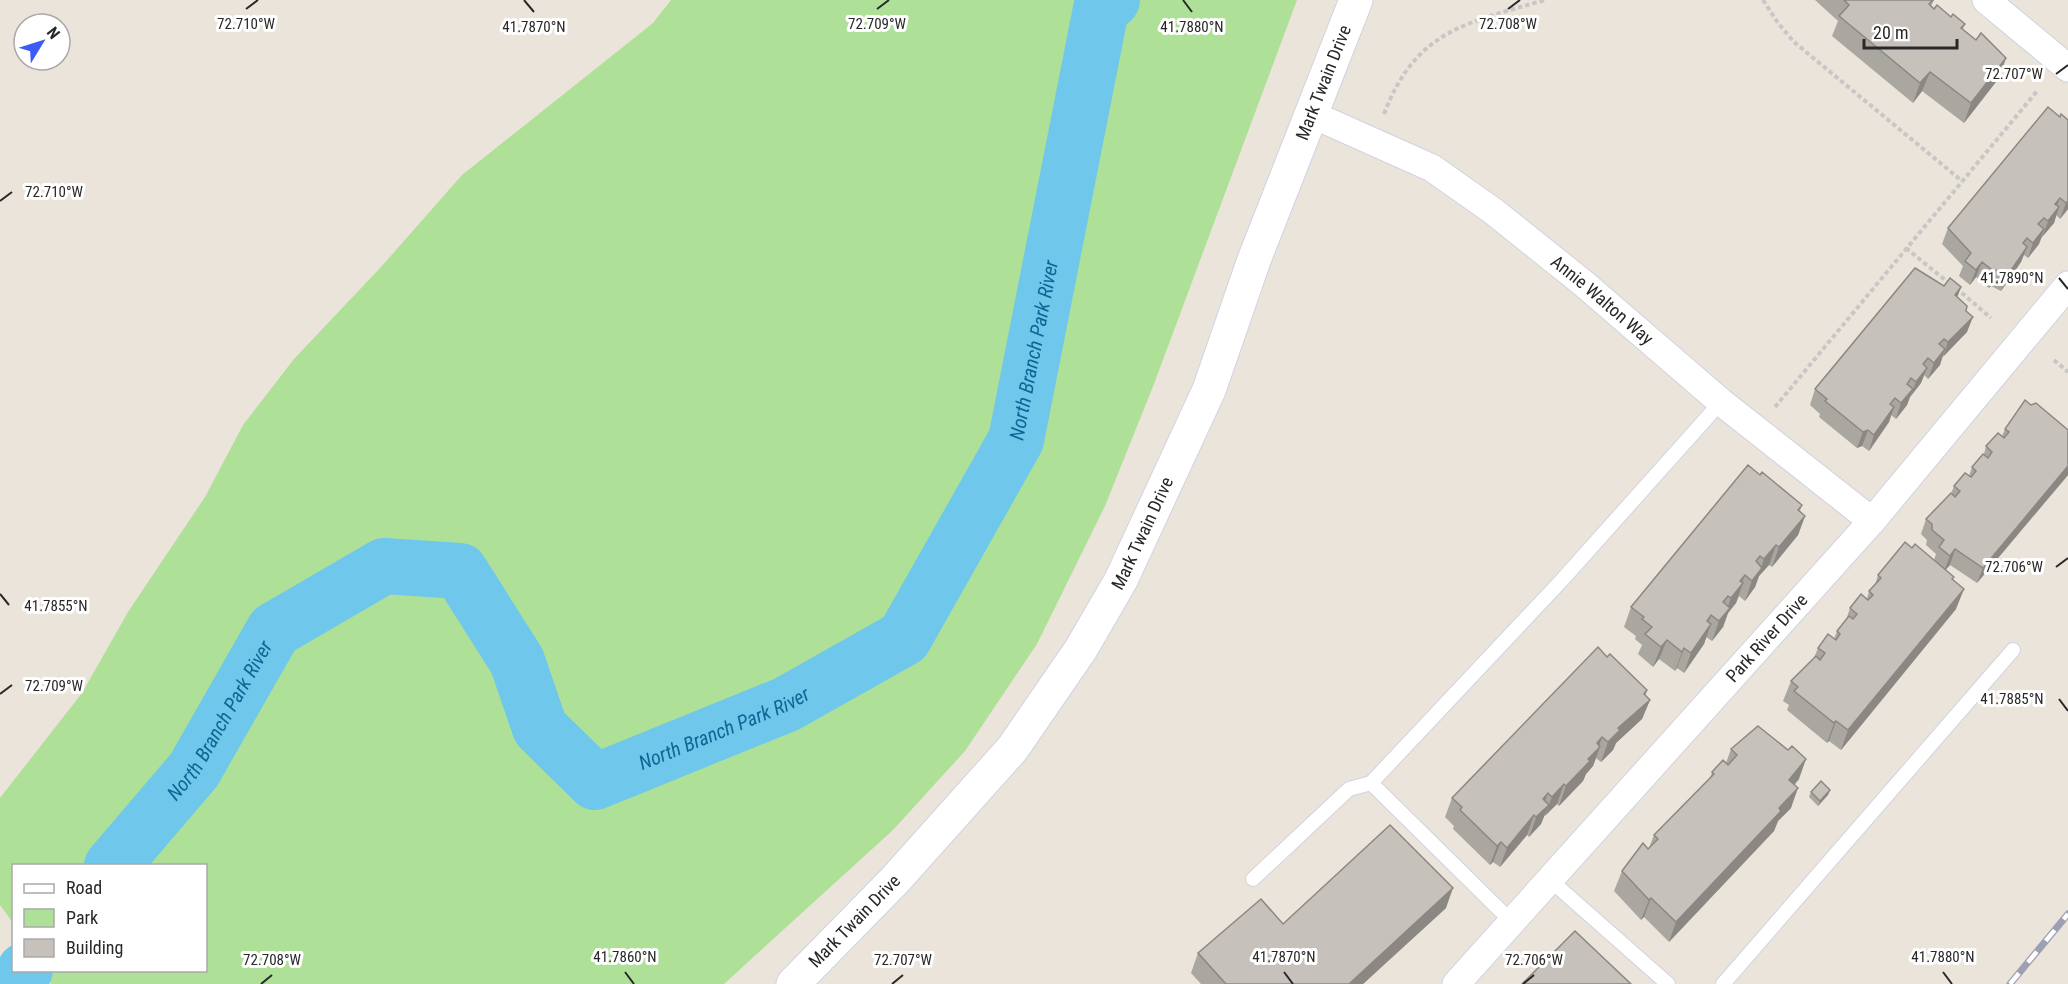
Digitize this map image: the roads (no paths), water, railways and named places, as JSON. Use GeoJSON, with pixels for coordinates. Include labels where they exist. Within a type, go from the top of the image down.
{"type":"FeatureCollection","features":[{"type":"Feature","properties":{"kind":"street","name":"Mark Twain Drive"},"geometry":{"type":"LineString","coordinates":[[793,984],[894,880],[1013,748],[1081,649],[1121,580],[1209,390],[1254,260],[1356,0]]}},
{"type":"Feature","properties":{"kind":"street"},"geometry":{"type":"LineString","coordinates":[[1986,0],[2068,68]]}},
{"type":"Feature","properties":{"kind":"street","name":"Annie Walton Way"},"geometry":{"type":"LineString","coordinates":[[1311,114],[1432,168],[1493,211],[1583,283],[1721,402],[1872,521]]}},
{"type":"Feature","properties":{"kind":"street","name":"Park River Drive"},"geometry":{"type":"LineString","coordinates":[[1456,984],[1872,521],[2068,285]]}},
{"type":"Feature","properties":{"kind":"lane"},"geometry":{"type":"LineString","coordinates":[[1253,879],[1349,789],[1371,783],[1562,580],[1721,402]]}},
{"type":"Feature","properties":{"kind":"lane"},"geometry":{"type":"LineString","coordinates":[[1723,984],[2013,650]]}},
{"type":"Feature","properties":{"kind":"lane"},"geometry":{"type":"LineString","coordinates":[[1371,783],[1512,922]]}},
{"type":"Feature","properties":{"kind":"lane"},"geometry":{"type":"LineString","coordinates":[[1549,879],[1668,984]]}},
{"type":"Feature","properties":{"kind":"waterway","name":"North Branch Park River"},"geometry":{"type":"LineString","coordinates":[[114,864],[194,770],[274,630],[384,566],[460,571],[517,661],[540,728],[595,782],[787,704],[904,638],[1016,440],[1101,9],[1112,0]]}},
{"type":"Feature","properties":{"kind":"waterway","name":"North Branch Park River"},"geometry":{"type":"LineString","coordinates":[[16,984],[24,972]]}},
{"type":"Feature","properties":{"kind":"railway"},"geometry":{"type":"LineString","coordinates":[[2010,984],[2068,914]]}}]}
